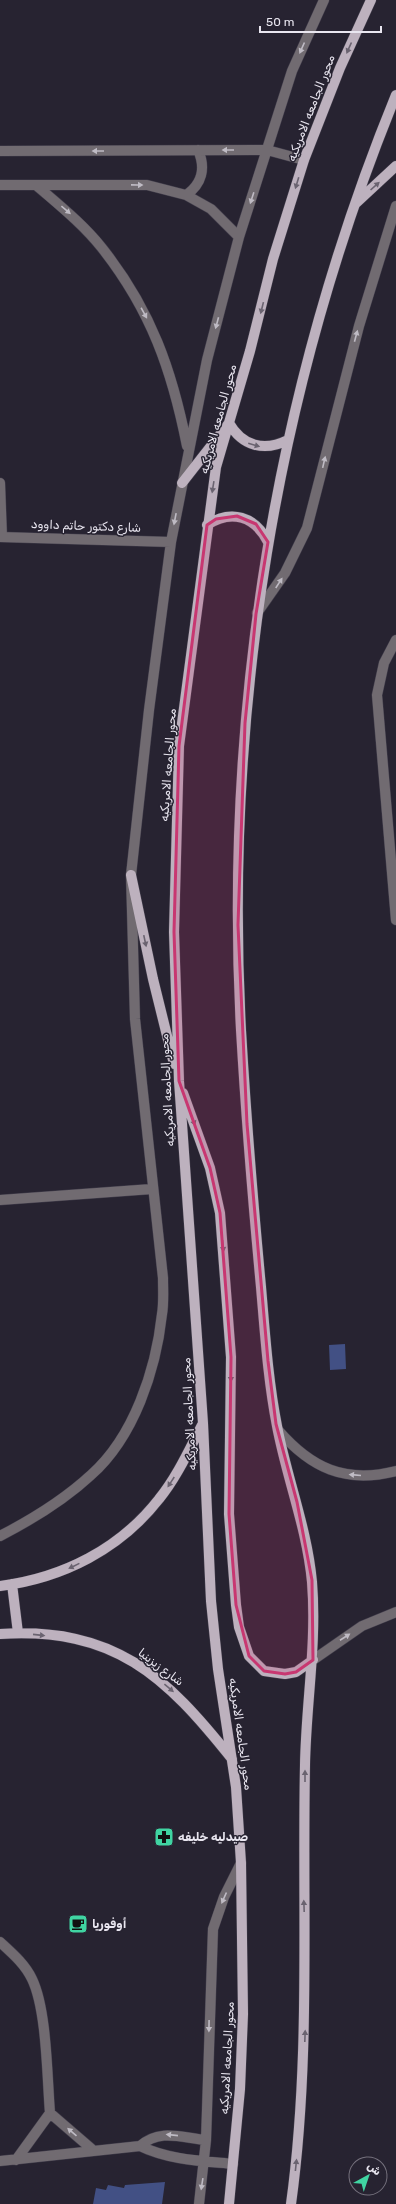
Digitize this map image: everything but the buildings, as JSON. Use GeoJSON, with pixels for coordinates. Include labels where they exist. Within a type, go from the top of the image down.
{"type":"FeatureCollection","features":[{"type":"Feature","properties":{"kind":"main road","name":"محور الجامعه الامريكيه"},"geometry":{"type":"LineString","coordinates":[[229,2204],[243,2014],[241,1863],[233,1761],[218,1669],[211,1602],[203,1423],[179,1081],[174,932],[179,746],[207,525],[216,467],[250,352],[273,259],[304,160],[340,68],[371,0]]}},
{"type":"Feature","properties":{"kind":"main road"},"geometry":{"type":"LineString","coordinates":[[291,2204],[300,2121],[304,2058],[306,1995],[303,1878],[304,1768],[307,1708],[313,1660],[314,1620],[312,1580],[306,1541],[278,1430],[268,1361],[247,1124],[239,956],[240,821],[245,723],[256,614],[268,542],[288,440],[324,297],[354,205],[396,95]]}},
{"type":"Feature","properties":{"kind":"main road"},"geometry":{"type":"LineString","coordinates":[[354,205],[396,166]]}},
{"type":"Feature","properties":{"kind":"main road"},"geometry":{"type":"LineString","coordinates":[[182,483],[229,423],[241,439],[254,445],[269,447],[288,440]]}},
{"type":"Feature","properties":{"kind":"main road"},"geometry":{"type":"LineString","coordinates":[[207,525],[216,519],[237,516],[256,524],[268,542]]}},
{"type":"Feature","properties":{"kind":"main road"},"geometry":{"type":"LineString","coordinates":[[131,875],[153,979],[179,1081],[210,1168],[220,1213],[231,1357],[230,1514],[236,1605],[239,1627],[249,1656],[264,1670],[285,1674],[296,1672],[313,1660]]}},
{"type":"Feature","properties":{"kind":"main road"},"geometry":{"type":"LineString","coordinates":[[0,1586],[63,1571],[100,1553],[134,1528],[160,1498],[183,1463],[203,1423]]}},
{"type":"Feature","properties":{"kind":"main road"},"geometry":{"type":"LineString","coordinates":[[12,1584],[18,1633]]}},
{"type":"Feature","properties":{"kind":"main road","name":"شارع زيزينيا"},"geometry":{"type":"LineString","coordinates":[[0,1634],[18,1633],[96,1643],[119,1653],[143,1667],[178,1696],[203,1722],[233,1761]]}},
{"type":"Feature","properties":{"kind":"street"},"geometry":{"type":"LineString","coordinates":[[0,1536],[30,1521],[62,1499],[92,1474],[123,1436],[143,1397],[153,1361],[163,1314],[162,1278],[135,1019],[131,875],[149,710],[171,542],[207,360],[239,236],[292,71],[324,0]]}},
{"type":"Feature","properties":{"kind":"street"},"geometry":{"type":"LineString","coordinates":[[186,195],[196,186],[202,173],[201,158],[198,150]]}},
{"type":"Feature","properties":{"kind":"street"},"geometry":{"type":"LineString","coordinates":[[0,151],[267,150],[304,160]]}},
{"type":"Feature","properties":{"kind":"street"},"geometry":{"type":"LineString","coordinates":[[0,185],[147,186],[186,195],[211,209],[239,236]]}},
{"type":"Feature","properties":{"kind":"street"},"geometry":{"type":"LineString","coordinates":[[36,185],[70,214],[101,247],[128,283],[150,322],[167,364],[179,407],[188,452]]}},
{"type":"Feature","properties":{"kind":"street"},"geometry":{"type":"LineString","coordinates":[[256,614],[285,573],[307,528],[359,326],[396,206]]}},
{"type":"Feature","properties":{"kind":"street"},"geometry":{"type":"LineString","coordinates":[[0,483],[1,537]]}},
{"type":"Feature","properties":{"kind":"street","name":"شارع دكتور حاتم داوود"},"geometry":{"type":"LineString","coordinates":[[1,537],[171,542]]}},
{"type":"Feature","properties":{"kind":"street"},"geometry":{"type":"LineString","coordinates":[[396,640],[384,663],[377,695],[396,920]]}},
{"type":"Feature","properties":{"kind":"street"},"geometry":{"type":"LineString","coordinates":[[0,1200],[152,1189]]}},
{"type":"Feature","properties":{"kind":"street"},"geometry":{"type":"LineString","coordinates":[[278,1430],[303,1456],[322,1467],[335,1472],[363,1476],[396,1471]]}},
{"type":"Feature","properties":{"kind":"street"},"geometry":{"type":"LineString","coordinates":[[313,1660],[362,1626],[396,1612]]}},
{"type":"Feature","properties":{"kind":"street"},"geometry":{"type":"LineString","coordinates":[[199,2204],[205,2161],[213,1928],[224,1896],[241,1863]]}},
{"type":"Feature","properties":{"kind":"street"},"geometry":{"type":"LineString","coordinates":[[0,1942],[24,1966],[32,1979],[37,1992],[42,2019],[50,2113],[16,2160]]}},
{"type":"Feature","properties":{"kind":"street"},"geometry":{"type":"LineString","coordinates":[[50,2113],[94,2151]]}},
{"type":"Feature","properties":{"kind":"street"},"geometry":{"type":"LineString","coordinates":[[140,2146],[148,2139],[163,2135],[206,2140]]}},
{"type":"Feature","properties":{"kind":"street"},"geometry":{"type":"LineString","coordinates":[[0,2161],[140,2146],[153,2153],[233,2164]]}},
{"type":"Feature","properties":{"kind":"highlighted area"},"geometry":{"type":"Polygon","coordinates":[[[237,516],[256,524],[268,542],[256,614],[245,723],[238,925],[247,1124],[268,1361],[276,1424],[297,1502],[312,1580],[313,1660],[296,1672],[285,1674],[264,1671],[249,1656],[236,1605],[229,1514],[231,1357],[220,1213],[210,1168],[179,1081],[174,932],[179,746],[207,525],[216,519],[237,516]]]}},
{"type":"Feature","properties":{"kind":"place","name":"صيدليه خليفه"},"geometry":{"type":"Point","coordinates":[164,1837]}},
{"type":"Feature","properties":{"kind":"place","name":"أوفوريا"},"geometry":{"type":"Point","coordinates":[78,1924]}}]}
